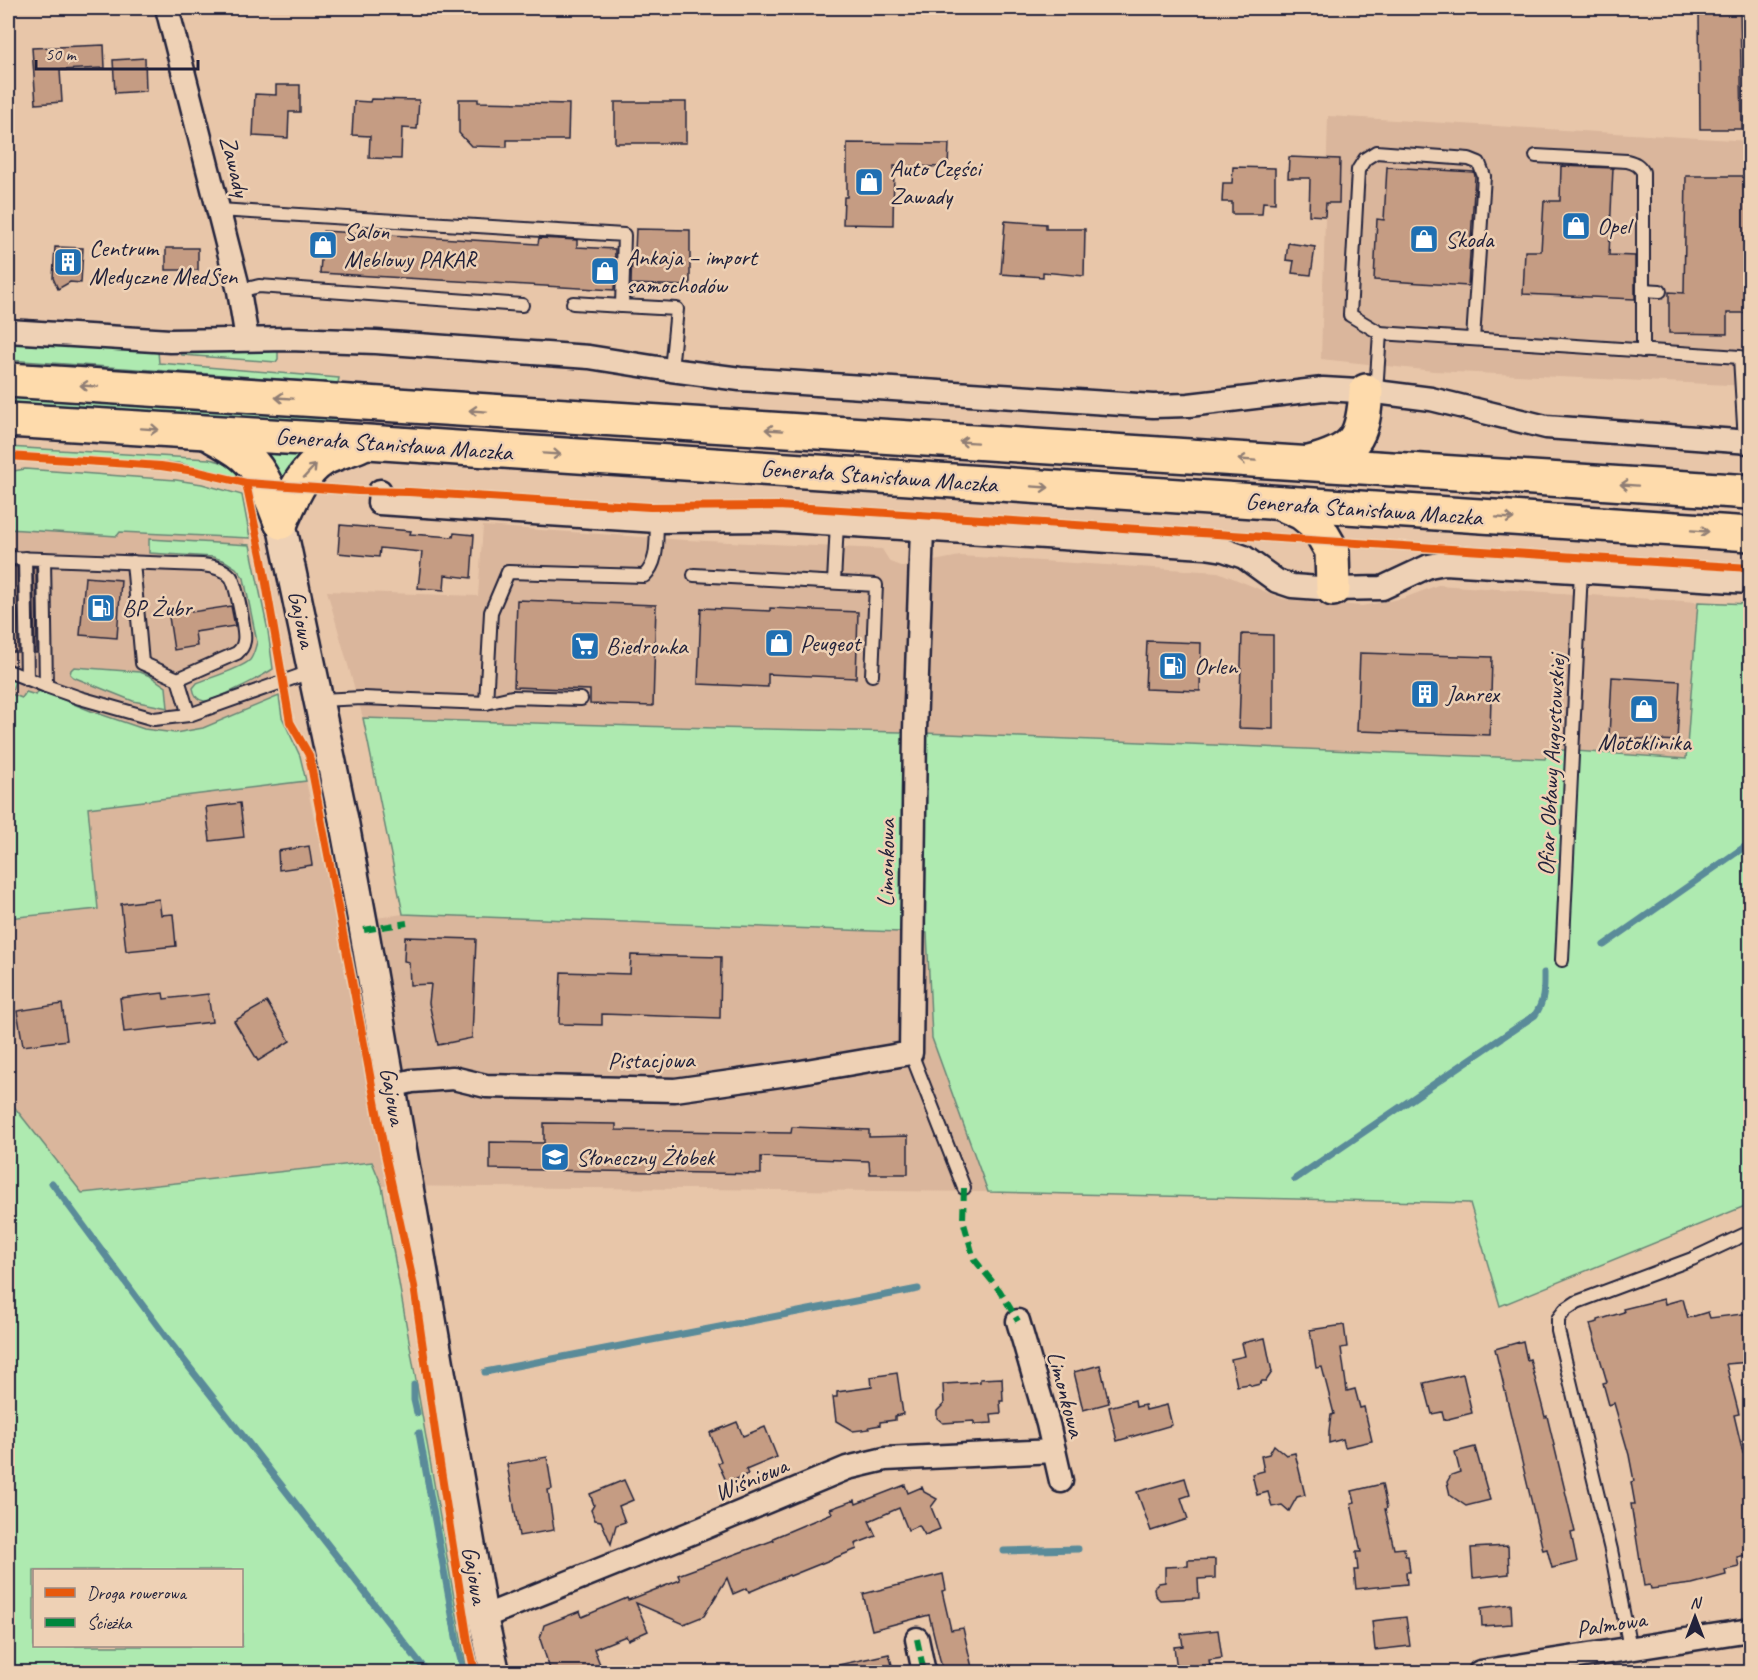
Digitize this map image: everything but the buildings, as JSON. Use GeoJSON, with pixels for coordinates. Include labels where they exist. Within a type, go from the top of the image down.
{"type":"FeatureCollection","features":[{"type":"Feature","properties":{"kind":"highway","name":"Generała Stanisława Maczka"},"geometry":{"type":"LineString","coordinates":[[8,380],[1750,492]]}},
{"type":"Feature","properties":{"kind":"highway"},"geometry":{"type":"LineString","coordinates":[[1305,464],[1341,451],[1357,438],[1369,401]]}},
{"type":"Feature","properties":{"kind":"highway"},"geometry":{"type":"LineString","coordinates":[[1369,401],[1371,439],[1385,458],[1405,471]]}},
{"type":"Feature","properties":{"kind":"highway","name":"Generała Stanisława Maczka"},"geometry":{"type":"LineString","coordinates":[[8,420],[1750,534]]}},
{"type":"Feature","properties":{"kind":"highway"},"geometry":{"type":"LineString","coordinates":[[208,433],[233,447],[251,462],[267,488],[281,522]]}},
{"type":"Feature","properties":{"kind":"highway"},"geometry":{"type":"LineString","coordinates":[[281,522],[298,486],[310,469],[325,458],[368,442]]}},
{"type":"Feature","properties":{"kind":"highway"},"geometry":{"type":"LineString","coordinates":[[1280,504],[1302,513],[1317,525],[1332,551],[1333,589]]}},
{"type":"Feature","properties":{"kind":"highway"},"geometry":{"type":"LineString","coordinates":[[1332,551],[1349,530],[1384,510]]}},
{"type":"Feature","properties":{"kind":"street","name":"Zawady"},"geometry":{"type":"LineString","coordinates":[[167,8],[239,291],[247,339]]}},
{"type":"Feature","properties":{"kind":"street"},"geometry":{"type":"LineString","coordinates":[[8,331],[170,341],[247,339],[376,342],[590,357],[752,380],[1153,406],[1189,405],[1323,389],[1369,401],[1431,399],[1546,427],[1748,442]]}},
{"type":"Feature","properties":{"kind":"street"},"geometry":{"type":"LineString","coordinates":[[380,491],[379,503],[586,517],[657,520],[773,520],[1205,547],[1224,550],[1244,557],[1277,581],[1292,586],[1333,589],[1382,588],[1437,564],[1750,582]]}},
{"type":"Feature","properties":{"kind":"street","name":"Gajowa"},"geometry":{"type":"LineString","coordinates":[[281,522],[354,876],[483,1617],[495,1672]]}},
{"type":"Feature","properties":{"kind":"street","name":"Limonkowa"},"geometry":{"type":"LineString","coordinates":[[910,1053],[915,730],[922,529]]}},
{"type":"Feature","properties":{"kind":"street","name":"Pistacjowa"},"geometry":{"type":"LineString","coordinates":[[391,1086],[412,1081],[453,1078],[486,1086],[675,1090],[795,1073],[910,1053]]}},
{"type":"Feature","properties":{"kind":"street","name":"Limonkowa"},"geometry":{"type":"LineString","coordinates":[[1018,1321],[1048,1424],[1061,1481]]}},
{"type":"Feature","properties":{"kind":"street","name":"Wiśniowa"},"geometry":{"type":"LineString","coordinates":[[483,1617],[864,1463],[896,1458],[1054,1451]]}},
{"type":"Feature","properties":{"kind":"street","name":"Palmowa"},"geometry":{"type":"LineString","coordinates":[[1480,1672],[1750,1630]]}},
{"type":"Feature","properties":{"kind":"street"},"geometry":{"type":"LineString","coordinates":[[917,1639],[924,1672]]}},
{"type":"Feature","properties":{"kind":"lane"},"geometry":{"type":"LineString","coordinates":[[1473,339],[1484,176],[1479,163],[1469,159],[1376,152],[1365,159],[1358,170],[1350,315],[1380,333],[1740,357],[1748,442]]}},
{"type":"Feature","properties":{"kind":"lane"},"geometry":{"type":"LineString","coordinates":[[1536,156],[1627,161],[1635,162],[1640,166],[1643,172],[1643,351]]}},
{"type":"Feature","properties":{"kind":"lane"},"geometry":{"type":"LineString","coordinates":[[219,210],[624,235],[622,306]]}},
{"type":"Feature","properties":{"kind":"lane"},"geometry":{"type":"LineString","coordinates":[[239,291],[259,285],[522,305]]}},
{"type":"Feature","properties":{"kind":"lane"},"geometry":{"type":"LineString","coordinates":[[1643,290],[1660,291]]}},
{"type":"Feature","properties":{"kind":"lane"},"geometry":{"type":"LineString","coordinates":[[573,303],[677,309],[671,370]]}},
{"type":"Feature","properties":{"kind":"lane"},"geometry":{"type":"LineString","coordinates":[[1369,401],[1380,333]]}},
{"type":"Feature","properties":{"kind":"lane"},"geometry":{"type":"LineString","coordinates":[[486,704],[491,612],[508,572],[644,576],[651,570],[654,563],[657,520]]}},
{"type":"Feature","properties":{"kind":"lane"},"geometry":{"type":"LineString","coordinates":[[834,582],[837,524]]}},
{"type":"Feature","properties":{"kind":"lane"},"geometry":{"type":"LineString","coordinates":[[8,558],[133,562],[212,566],[225,571],[232,579],[244,630],[243,647],[237,653],[178,679],[142,663],[133,562]]}},
{"type":"Feature","properties":{"kind":"lane"},"geometry":{"type":"LineString","coordinates":[[25,558],[27,679]]}},
{"type":"Feature","properties":{"kind":"lane"},"geometry":{"type":"LineString","coordinates":[[44,559],[46,686]]}},
{"type":"Feature","properties":{"kind":"lane","name":"Ofiar Obławy Augustowskiej"},"geometry":{"type":"LineString","coordinates":[[1562,960],[1581,571]]}},
{"type":"Feature","properties":{"kind":"lane"},"geometry":{"type":"LineString","coordinates":[[694,575],[876,585],[872,675]]}},
{"type":"Feature","properties":{"kind":"lane"},"geometry":{"type":"LineString","coordinates":[[8,671],[80,698],[153,719],[189,715],[313,671]]}},
{"type":"Feature","properties":{"kind":"lane"},"geometry":{"type":"LineString","coordinates":[[178,679],[189,715]]}},
{"type":"Feature","properties":{"kind":"lane"},"geometry":{"type":"LineString","coordinates":[[319,700],[363,698],[486,704],[512,697],[581,699]]}},
{"type":"Feature","properties":{"kind":"lane","name":"Limonkowa"},"geometry":{"type":"LineString","coordinates":[[910,1053],[964,1188]]}},
{"type":"Feature","properties":{"kind":"lane"},"geometry":{"type":"LineString","coordinates":[[1630,1648],[1611,1550],[1558,1331],[1558,1319],[1576,1302],[1692,1259],[1750,1232]]}},
{"type":"Feature","properties":{"kind":"shaded area"},"geometry":{"type":"Polygon","coordinates":[[[1328,116],[1750,141],[1750,386],[1434,371],[1321,359],[1328,116]]]}},
{"type":"Feature","properties":{"kind":"shaded area"},"geometry":{"type":"Polygon","coordinates":[[[8,494],[238,510],[294,782],[306,781],[337,924],[403,914],[927,933],[932,1038],[988,1192],[382,1186],[372,1162],[82,1193],[8,1099],[8,918],[98,909],[8,819],[8,494]]]}},
{"type":"Feature","properties":{"kind":"shaded area"},"geometry":{"type":"Polygon","coordinates":[[[483,526],[686,540],[882,549],[890,562],[903,567],[960,556],[1218,572],[1283,599],[1362,606],[1404,598],[1438,585],[1698,602],[1686,759],[1547,750],[1546,759],[901,732],[363,718],[327,591],[478,596],[483,526]]]}},
{"type":"Feature","properties":{"kind":"green space"},"geometry":{"type":"Polygon","coordinates":[[[8,342],[158,351],[159,363],[339,378],[338,383],[8,360],[8,342]]]}},
{"type":"Feature","properties":{"kind":"green space"},"geometry":{"type":"Polygon","coordinates":[[[278,350],[276,362],[182,355],[178,351],[278,350]]]}},
{"type":"Feature","properties":{"kind":"green space"},"geometry":{"type":"Polygon","coordinates":[[[8,395],[336,417],[336,428],[8,408],[8,395]]]}},
{"type":"Feature","properties":{"kind":"green space"},"geometry":{"type":"Polygon","coordinates":[[[8,447],[209,459],[231,466],[250,478],[178,463],[8,452],[8,447]]]}},
{"type":"Feature","properties":{"kind":"green space"},"geometry":{"type":"Polygon","coordinates":[[[254,453],[310,456],[288,481],[273,479],[254,453]]]}},
{"type":"Feature","properties":{"kind":"green space"},"geometry":{"type":"Polygon","coordinates":[[[25,469],[176,480],[202,484],[242,495],[250,538],[120,532],[117,536],[8,529],[8,472],[25,469]]]}},
{"type":"Feature","properties":{"kind":"green space"},"geometry":{"type":"Polygon","coordinates":[[[149,539],[250,545],[268,631],[273,669],[218,697],[204,701],[198,698],[193,688],[197,683],[240,667],[250,660],[253,654],[257,642],[244,578],[236,568],[213,557],[149,553],[149,539]]]}},
{"type":"Feature","properties":{"kind":"green space"},"geometry":{"type":"Polygon","coordinates":[[[1698,602],[1750,604],[1750,1204],[1500,1306],[1470,1203],[988,1192],[932,1038],[927,933],[403,914],[363,718],[901,732],[1545,759],[1548,749],[1686,759],[1698,602]]]}},
{"type":"Feature","properties":{"kind":"green space"},"geometry":{"type":"Polygon","coordinates":[[[74,667],[140,672],[150,676],[166,687],[168,708],[133,701],[73,677],[70,674],[74,667]]]}},
{"type":"Feature","properties":{"kind":"green space"},"geometry":{"type":"Polygon","coordinates":[[[8,679],[15,681],[11,694],[22,698],[26,692],[36,695],[39,690],[144,729],[175,733],[203,728],[279,696],[282,717],[300,756],[306,781],[88,808],[98,909],[8,918],[8,679]]]}},
{"type":"Feature","properties":{"kind":"green space"},"geometry":{"type":"Polygon","coordinates":[[[8,1099],[82,1193],[372,1162],[382,1186],[467,1672],[8,1672],[8,1099]]]}},
{"type":"Feature","properties":{"kind":"waterway"},"geometry":{"type":"LineString","coordinates":[[1604,945],[1750,843]]}},
{"type":"Feature","properties":{"kind":"waterway"},"geometry":{"type":"LineString","coordinates":[[1295,1179],[1535,1015],[1542,1000],[1544,973]]}},
{"type":"Feature","properties":{"kind":"waterway"},"geometry":{"type":"LineString","coordinates":[[52,1183],[172,1345],[427,1672]]}},
{"type":"Feature","properties":{"kind":"waterway"},"geometry":{"type":"LineString","coordinates":[[485,1372],[918,1289]]}},
{"type":"Feature","properties":{"kind":"waterway"},"geometry":{"type":"LineString","coordinates":[[414,1385],[417,1413]]}},
{"type":"Feature","properties":{"kind":"waterway"},"geometry":{"type":"LineString","coordinates":[[419,1433],[464,1672]]}},
{"type":"Feature","properties":{"kind":"waterway"},"geometry":{"type":"LineString","coordinates":[[1004,1551],[1078,1549]]}},
{"type":"Feature","properties":{"kind":"marked path"},"geometry":{"type":"LineString","coordinates":[[364,930],[407,923]]}},
{"type":"Feature","properties":{"kind":"marked path"},"geometry":{"type":"LineString","coordinates":[[964,1188],[963,1220],[974,1259],[1000,1291],[1018,1321]]}},
{"type":"Feature","properties":{"kind":"marked path"},"geometry":{"type":"LineString","coordinates":[[917,1639],[924,1672]]}},
{"type":"Feature","properties":{"kind":"cycle path"},"geometry":{"type":"LineString","coordinates":[[8,456],[161,466],[246,483],[358,491],[650,507],[778,506],[1750,568]]}},
{"type":"Feature","properties":{"kind":"cycle path"},"geometry":{"type":"LineString","coordinates":[[246,483],[290,722],[309,755],[385,1154],[414,1286],[468,1642],[475,1672]]}},
{"type":"Feature","properties":{"kind":"place","name":"Auto Części Zawady"},"geometry":{"type":"Point","coordinates":[869,182]}},
{"type":"Feature","properties":{"kind":"place","name":"Opel"},"geometry":{"type":"Point","coordinates":[1576,226]}},
{"type":"Feature","properties":{"kind":"place","name":"Skoda"},"geometry":{"type":"Point","coordinates":[1424,239]}},
{"type":"Feature","properties":{"kind":"place","name":"Salon Meblowy PAKAR"},"geometry":{"type":"Point","coordinates":[323,245]}},
{"type":"Feature","properties":{"kind":"place","name":"Centrum Medyczne MedSen"},"geometry":{"type":"Point","coordinates":[68,262]}},
{"type":"Feature","properties":{"kind":"place","name":"Ankaja – import samochodów"},"geometry":{"type":"Point","coordinates":[605,271]}},
{"type":"Feature","properties":{"kind":"place","name":"BP Żubr"},"geometry":{"type":"Point","coordinates":[101,608]}},
{"type":"Feature","properties":{"kind":"place","name":"Peugeot"},"geometry":{"type":"Point","coordinates":[779,643]}},
{"type":"Feature","properties":{"kind":"place","name":"Biedronka"},"geometry":{"type":"Point","coordinates":[585,646]}},
{"type":"Feature","properties":{"kind":"place","name":"Orlen"},"geometry":{"type":"Point","coordinates":[1173,666]}},
{"type":"Feature","properties":{"kind":"place","name":"Janrex"},"geometry":{"type":"Point","coordinates":[1425,694]}},
{"type":"Feature","properties":{"kind":"place","name":"Motoklinika"},"geometry":{"type":"Point","coordinates":[1644,709]}},
{"type":"Feature","properties":{"kind":"place","name":"Słoneczny Żłobek"},"geometry":{"type":"Point","coordinates":[555,1157]}}]}
